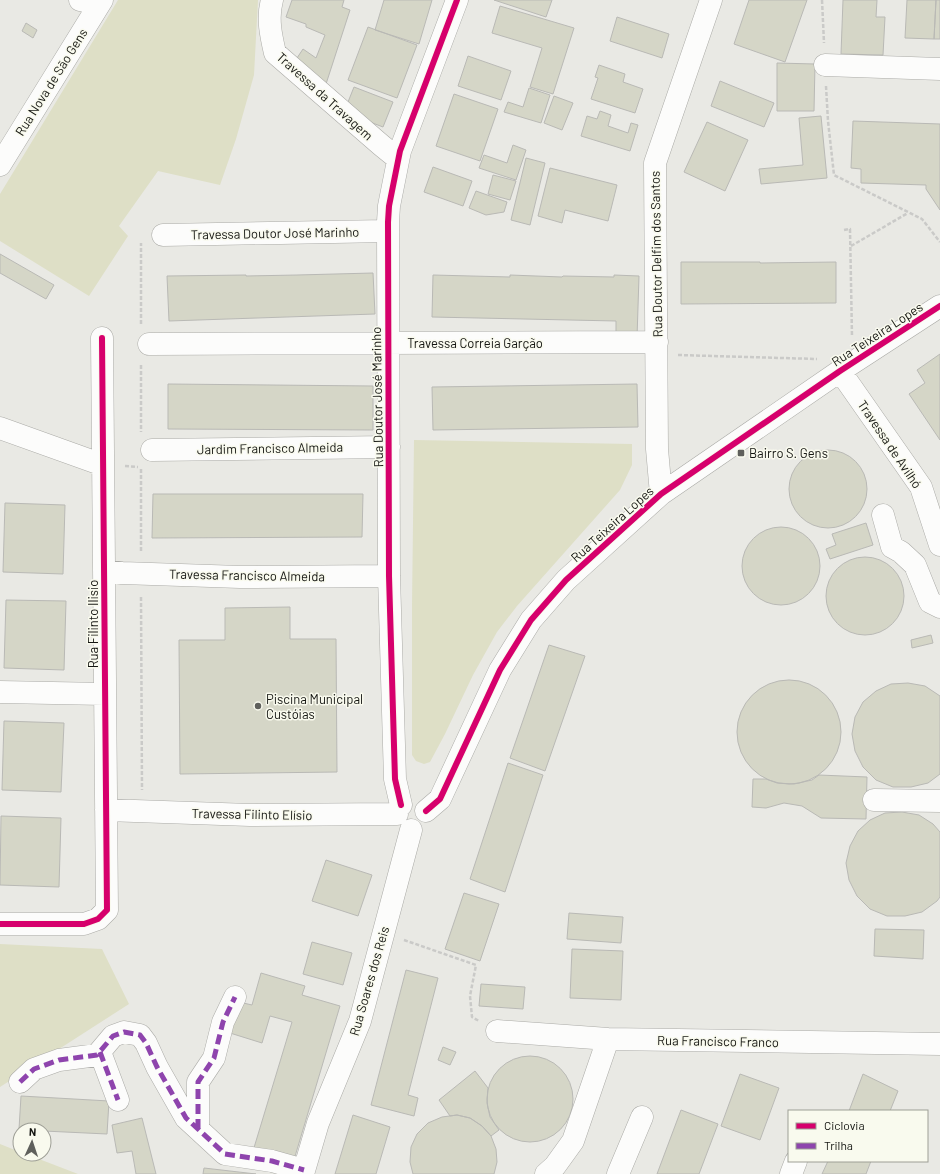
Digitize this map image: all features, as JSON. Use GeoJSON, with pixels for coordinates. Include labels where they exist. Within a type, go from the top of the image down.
{"type":"FeatureCollection","features":[{"type":"Feature","properties":{"kind":"street","name":"Travessa da Travagem"},"geometry":{"type":"LineString","coordinates":[[272,0],[270,8],[270,33],[275,53],[398,158]]}},
{"type":"Feature","properties":{"kind":"street","name":"Rua Doutor José Marinho"},"geometry":{"type":"LineString","coordinates":[[403,817],[395,780],[389,576],[387,231],[389,206],[402,143],[457,0]]}},
{"type":"Feature","properties":{"kind":"street","name":"Rua Doutor Delfim dos Santos"},"geometry":{"type":"LineString","coordinates":[[661,494],[657,449],[655,163],[711,0]]}},
{"type":"Feature","properties":{"kind":"street","name":"Rua Nova de São Gens"},"geometry":{"type":"LineString","coordinates":[[0,165],[94,1]]}},
{"type":"Feature","properties":{"kind":"street"},"geometry":{"type":"LineString","coordinates":[[825,65],[940,69]]}},
{"type":"Feature","properties":{"kind":"street","name":"Travessa Doutor José Marinho"},"geometry":{"type":"LineString","coordinates":[[163,235],[387,231]]}},
{"type":"Feature","properties":{"kind":"street","name":"Rua Teixeira Lopes"},"geometry":{"type":"LineString","coordinates":[[403,817],[416,830],[424,825],[426,821],[426,811],[440,799],[500,670],[531,620],[566,580],[661,494],[846,367],[940,306]]}},
{"type":"Feature","properties":{"kind":"street","name":"Rua Filinto Ilisio"},"geometry":{"type":"LineString","coordinates":[[0,924],[84,924],[98,919],[107,910],[102,338]]}},
{"type":"Feature","properties":{"kind":"street","name":"Travessa Correia Garção"},"geometry":{"type":"LineString","coordinates":[[144,345],[388,342],[657,348]]}},
{"type":"Feature","properties":{"kind":"street","name":"Travessa de Avilhó"},"geometry":{"type":"LineString","coordinates":[[846,367],[921,487],[940,545]]}},
{"type":"Feature","properties":{"kind":"street"},"geometry":{"type":"LineString","coordinates":[[0,428],[103,465]]}},
{"type":"Feature","properties":{"kind":"street","name":"Jardim Francisco Almeida"},"geometry":{"type":"LineString","coordinates":[[145,451],[389,447]]}},
{"type":"Feature","properties":{"kind":"street"},"geometry":{"type":"LineString","coordinates":[[883,515],[892,547],[902,552],[915,565],[930,602],[940,607]]}},
{"type":"Feature","properties":{"kind":"street","name":"Travessa Francisco Almeida"},"geometry":{"type":"LineString","coordinates":[[104,571],[240,577],[389,576]]}},
{"type":"Feature","properties":{"kind":"street"},"geometry":{"type":"LineString","coordinates":[[0,692],[105,694]]}},
{"type":"Feature","properties":{"kind":"street"},"geometry":{"type":"LineString","coordinates":[[874,800],[940,801]]}},
{"type":"Feature","properties":{"kind":"street","name":"Travessa Filinto Elísio"},"geometry":{"type":"LineString","coordinates":[[106,810],[250,815],[403,817]]}},
{"type":"Feature","properties":{"kind":"street","name":"Rua Soares dos Reis"},"geometry":{"type":"LineString","coordinates":[[303,1172],[318,1123],[360,1021],[384,932],[403,817]]}},
{"type":"Feature","properties":{"kind":"street"},"geometry":{"type":"LineString","coordinates":[[198,1128],[198,1082],[214,1058],[224,1022],[235,997]]}},
{"type":"Feature","properties":{"kind":"street","name":"Rua Francisco Franco"},"geometry":{"type":"LineString","coordinates":[[496,1031],[608,1039],[940,1044]]}},
{"type":"Feature","properties":{"kind":"street"},"geometry":{"type":"LineString","coordinates":[[20,1082],[34,1069],[59,1060],[97,1055],[113,1036],[124,1032],[140,1035],[146,1043],[157,1068],[186,1118],[225,1154],[272,1161],[303,1172]]}},
{"type":"Feature","properties":{"kind":"street"},"geometry":{"type":"LineString","coordinates":[[546,1174],[555,1166],[574,1141],[608,1039]]}},
{"type":"Feature","properties":{"kind":"street"},"geometry":{"type":"LineString","coordinates":[[100,1052],[118,1100]]}},
{"type":"Feature","properties":{"kind":"street"},"geometry":{"type":"LineString","coordinates":[[618,1174],[642,1117]]}},
{"type":"Feature","properties":{"kind":"street"},"geometry":{"type":"LineString","coordinates":[[791,1174],[796,1162]]}},
{"type":"Feature","properties":{"kind":"path"},"geometry":{"type":"LineString","coordinates":[[822,0],[828,121],[834,175],[922,219],[940,242]]}},
{"type":"Feature","properties":{"kind":"path"},"geometry":{"type":"LineString","coordinates":[[851,246],[909,213]]}},
{"type":"Feature","properties":{"kind":"path"},"geometry":{"type":"LineString","coordinates":[[844,230],[850,229],[851,246],[846,367]]}},
{"type":"Feature","properties":{"kind":"path"},"geometry":{"type":"LineString","coordinates":[[142,812],[141,573],[145,451],[141,243],[164,245],[163,235]]}},
{"type":"Feature","properties":{"kind":"path"},"geometry":{"type":"LineString","coordinates":[[657,348],[822,359]]}},
{"type":"Feature","properties":{"kind":"path"},"geometry":{"type":"LineString","coordinates":[[384,932],[476,965],[470,996],[472,1017],[496,1031]]}},
{"type":"Feature","properties":{"kind":"green space"},"geometry":{"type":"Polygon","coordinates":[[[118,0],[258,0],[254,75],[236,139],[220,185],[158,171],[119,226],[128,236],[89,296],[0,241],[0,194],[118,0]]]}},
{"type":"Feature","properties":{"kind":"green space"},"geometry":{"type":"Polygon","coordinates":[[[414,440],[632,444],[632,465],[620,490],[517,606],[497,632],[473,675],[430,762],[424,764],[416,761],[412,755],[414,440]]]}},
{"type":"Feature","properties":{"kind":"green space"},"geometry":{"type":"Polygon","coordinates":[[[0,944],[102,949],[129,1004],[0,1087],[0,944]]]}},
{"type":"Feature","properties":{"kind":"green space"},"geometry":{"type":"Polygon","coordinates":[[[0,1144],[12,1149],[12,1162],[47,1162],[78,1174],[0,1174],[0,1144]]]}},
{"type":"Feature","properties":{"kind":"building"},"geometry":{"type":"Polygon","coordinates":[[[292,0],[344,0],[342,7],[350,10],[326,84],[295,61],[303,49],[316,58],[325,35],[306,27],[306,24],[286,17],[292,0]]]}},
{"type":"Feature","properties":{"kind":"building"},"geometry":{"type":"Polygon","coordinates":[[[384,0],[432,0],[419,44],[375,30],[384,0]]]}},
{"type":"Feature","properties":{"kind":"building"},"geometry":{"type":"Polygon","coordinates":[[[494,0],[552,0],[546,17],[494,0]]]}},
{"type":"Feature","properties":{"kind":"building"},"geometry":{"type":"Polygon","coordinates":[[[749,0],[807,0],[785,62],[734,44],[749,0]]]}},
{"type":"Feature","properties":{"kind":"building"},"geometry":{"type":"Polygon","coordinates":[[[843,0],[877,0],[876,17],[885,17],[883,55],[841,54],[843,0]]]}},
{"type":"Feature","properties":{"kind":"building"},"geometry":{"type":"Polygon","coordinates":[[[907,0],[936,0],[934,39],[905,38],[907,0]]]}},
{"type":"Feature","properties":{"kind":"building"},"geometry":{"type":"Polygon","coordinates":[[[936,0],[940,0],[940,39],[934,39],[936,0]]]}},
{"type":"Feature","properties":{"kind":"building"},"geometry":{"type":"Polygon","coordinates":[[[500,6],[574,28],[553,94],[530,87],[542,48],[492,33],[500,6]]]}},
{"type":"Feature","properties":{"kind":"building"},"geometry":{"type":"Polygon","coordinates":[[[617,17],[669,34],[662,58],[610,41],[617,17]]]}},
{"type":"Feature","properties":{"kind":"building"},"geometry":{"type":"Polygon","coordinates":[[[26,23],[37,30],[33,38],[22,31],[26,23]]]}},
{"type":"Feature","properties":{"kind":"building"},"geometry":{"type":"Polygon","coordinates":[[[368,27],[417,45],[397,98],[348,80],[368,27]]]}},
{"type":"Feature","properties":{"kind":"building"},"geometry":{"type":"Polygon","coordinates":[[[468,56],[511,71],[501,100],[458,86],[468,56]]]}},
{"type":"Feature","properties":{"kind":"building"},"geometry":{"type":"Polygon","coordinates":[[[777,63],[815,64],[814,111],[777,111],[777,63]]]}},
{"type":"Feature","properties":{"kind":"building"},"geometry":{"type":"Polygon","coordinates":[[[599,65],[625,74],[623,82],[643,89],[635,113],[591,99],[598,78],[595,77],[599,65]]]}},
{"type":"Feature","properties":{"kind":"building"},"geometry":{"type":"Polygon","coordinates":[[[720,81],[774,103],[764,127],[711,106],[720,81]]]}},
{"type":"Feature","properties":{"kind":"building"},"geometry":{"type":"Polygon","coordinates":[[[354,87],[393,102],[383,127],[344,112],[354,87]]]}},
{"type":"Feature","properties":{"kind":"building"},"geometry":{"type":"Polygon","coordinates":[[[529,88],[550,95],[541,123],[504,112],[508,102],[523,107],[529,88]]]}},
{"type":"Feature","properties":{"kind":"building"},"geometry":{"type":"Polygon","coordinates":[[[454,94],[498,109],[480,161],[436,146],[454,94]]]}},
{"type":"Feature","properties":{"kind":"building"},"geometry":{"type":"Polygon","coordinates":[[[554,96],[573,103],[562,130],[544,123],[554,96]]]}},
{"type":"Feature","properties":{"kind":"building"},"geometry":{"type":"Polygon","coordinates":[[[600,111],[611,115],[608,126],[628,133],[631,123],[638,125],[630,151],[581,136],[587,116],[597,119],[600,111]]]}},
{"type":"Feature","properties":{"kind":"building"},"geometry":{"type":"Polygon","coordinates":[[[821,116],[827,178],[761,184],[759,169],[803,165],[799,118],[821,116]]]}},
{"type":"Feature","properties":{"kind":"building"},"geometry":{"type":"Polygon","coordinates":[[[853,121],[940,124],[940,210],[926,189],[926,185],[861,183],[861,169],[851,168],[853,121]]]}},
{"type":"Feature","properties":{"kind":"building"},"geometry":{"type":"Polygon","coordinates":[[[707,122],[748,140],[725,191],[684,172],[707,122]]]}},
{"type":"Feature","properties":{"kind":"building"},"geometry":{"type":"Polygon","coordinates":[[[513,145],[526,150],[516,180],[479,168],[484,155],[507,163],[513,145]]]}},
{"type":"Feature","properties":{"kind":"building"},"geometry":{"type":"Polygon","coordinates":[[[526,158],[545,163],[530,225],[511,220],[526,158]]]}},
{"type":"Feature","properties":{"kind":"building"},"geometry":{"type":"Polygon","coordinates":[[[433,167],[472,181],[463,206],[424,192],[433,167]]]}},
{"type":"Feature","properties":{"kind":"building"},"geometry":{"type":"Polygon","coordinates":[[[550,168],[617,185],[608,221],[565,210],[562,223],[538,216],[550,168]]]}},
{"type":"Feature","properties":{"kind":"building"},"geometry":{"type":"Polygon","coordinates":[[[493,175],[516,181],[510,200],[488,194],[493,175]]]}},
{"type":"Feature","properties":{"kind":"building"},"geometry":{"type":"Polygon","coordinates":[[[476,191],[507,202],[504,212],[486,215],[469,208],[476,191]]]}},
{"type":"Feature","properties":{"kind":"building"},"geometry":{"type":"Polygon","coordinates":[[[0,254],[54,285],[46,299],[0,273],[0,254]]]}},
{"type":"Feature","properties":{"kind":"building"},"geometry":{"type":"Polygon","coordinates":[[[681,262],[836,262],[836,303],[681,304],[681,262]]]}},
{"type":"Feature","properties":{"kind":"building"},"geometry":{"type":"Polygon","coordinates":[[[373,273],[375,314],[169,321],[167,276],[373,273]]]}},
{"type":"Feature","properties":{"kind":"building"},"geometry":{"type":"Polygon","coordinates":[[[433,275],[510,277],[510,275],[562,277],[614,277],[614,275],[639,276],[637,338],[616,337],[616,321],[432,317],[433,275]]]}},
{"type":"Feature","properties":{"kind":"building"},"geometry":{"type":"Polygon","coordinates":[[[940,354],[940,440],[909,394],[925,383],[917,370],[940,354]]]}},
{"type":"Feature","properties":{"kind":"building"},"geometry":{"type":"Polygon","coordinates":[[[168,384],[373,386],[373,430],[168,429],[168,384]]]}},
{"type":"Feature","properties":{"kind":"building"},"geometry":{"type":"Polygon","coordinates":[[[637,384],[638,427],[433,430],[432,387],[637,384]]]}},
{"type":"Feature","properties":{"kind":"building"},"geometry":{"type":"Polygon","coordinates":[[[820,450],[836,450],[850,456],[861,467],[867,481],[867,497],[861,511],[850,522],[836,528],[820,528],[806,522],[795,511],[789,497],[789,481],[795,467],[806,456],[820,450]]]}},
{"type":"Feature","properties":{"kind":"building"},"geometry":{"type":"Polygon","coordinates":[[[153,494],[363,494],[362,537],[152,538],[153,494]]]}},
{"type":"Feature","properties":{"kind":"building"},"geometry":{"type":"Polygon","coordinates":[[[5,503],[65,505],[63,574],[3,572],[5,503]]]}},
{"type":"Feature","properties":{"kind":"building"},"geometry":{"type":"Polygon","coordinates":[[[866,523],[873,545],[830,559],[826,549],[836,545],[832,534],[866,523]]]}},
{"type":"Feature","properties":{"kind":"building"},"geometry":{"type":"Polygon","coordinates":[[[773,527],[789,527],[803,533],[814,544],[820,558],[820,574],[814,588],[803,599],[789,605],[773,605],[759,599],[748,588],[742,574],[742,558],[748,544],[759,533],[773,527]]]}},
{"type":"Feature","properties":{"kind":"building"},"geometry":{"type":"Polygon","coordinates":[[[857,557],[873,557],[887,563],[898,574],[904,588],[904,604],[898,618],[887,629],[873,635],[857,635],[843,629],[832,618],[826,604],[826,588],[832,574],[843,563],[857,557]]]}},
{"type":"Feature","properties":{"kind":"building"},"geometry":{"type":"Polygon","coordinates":[[[6,600],[66,601],[64,670],[4,668],[6,600]]]}},
{"type":"Feature","properties":{"kind":"building","name":"Piscina Municipal Custóias"},"geometry":{"type":"Polygon","coordinates":[[[290,607],[290,639],[336,639],[337,772],[180,774],[179,640],[225,640],[225,608],[290,607]]]}},
{"type":"Feature","properties":{"kind":"building"},"geometry":{"type":"Polygon","coordinates":[[[931,635],[933,643],[912,648],[911,640],[931,635]]]}},
{"type":"Feature","properties":{"kind":"building"},"geometry":{"type":"Polygon","coordinates":[[[549,645],[585,656],[545,771],[510,758],[549,645]]]}},
{"type":"Feature","properties":{"kind":"building"},"geometry":{"type":"Polygon","coordinates":[[[789,680],[809,684],[818,688],[826,695],[833,703],[837,712],[841,732],[837,752],[833,761],[826,769],[818,776],[809,780],[789,784],[769,780],[760,776],[752,769],[745,761],[741,752],[737,732],[741,712],[745,703],[752,695],[760,688],[769,684],[789,680]]]}},
{"type":"Feature","properties":{"kind":"building"},"geometry":{"type":"Polygon","coordinates":[[[908,683],[925,686],[940,696],[940,774],[928,783],[911,787],[893,787],[876,780],[863,767],[855,751],[852,734],[855,717],[863,702],[876,691],[891,684],[908,683]]]}},
{"type":"Feature","properties":{"kind":"building"},"geometry":{"type":"Polygon","coordinates":[[[4,721],[64,723],[61,792],[2,790],[4,721]]]}},
{"type":"Feature","properties":{"kind":"building"},"geometry":{"type":"Polygon","coordinates":[[[508,763],[543,775],[505,892],[470,879],[508,763]]]}},
{"type":"Feature","properties":{"kind":"building"},"geometry":{"type":"Polygon","coordinates":[[[819,775],[867,777],[866,819],[821,818],[802,806],[784,803],[766,808],[752,807],[753,779],[766,779],[777,783],[794,784],[812,780],[819,775]]]}},
{"type":"Feature","properties":{"kind":"building"},"geometry":{"type":"Polygon","coordinates":[[[902,812],[919,815],[933,824],[940,832],[940,897],[922,912],[905,916],[887,916],[870,909],[857,896],[849,880],[846,863],[850,846],[858,831],[870,820],[885,813],[902,812]]]}},
{"type":"Feature","properties":{"kind":"building"},"geometry":{"type":"Polygon","coordinates":[[[1,816],[61,818],[59,887],[0,885],[1,816]]]}},
{"type":"Feature","properties":{"kind":"building"},"geometry":{"type":"Polygon","coordinates":[[[326,860],[372,875],[358,916],[312,901],[326,860]]]}},
{"type":"Feature","properties":{"kind":"building"},"geometry":{"type":"Polygon","coordinates":[[[464,893],[499,904],[480,961],[445,949],[464,893]]]}},
{"type":"Feature","properties":{"kind":"building"},"geometry":{"type":"Polygon","coordinates":[[[569,913],[623,917],[621,943],[567,939],[569,913]]]}},
{"type":"Feature","properties":{"kind":"building"},"geometry":{"type":"Polygon","coordinates":[[[875,929],[924,930],[923,959],[874,956],[875,929]]]}},
{"type":"Feature","properties":{"kind":"building"},"geometry":{"type":"Polygon","coordinates":[[[312,942],[352,953],[343,985],[303,974],[312,942]]]}},
{"type":"Feature","properties":{"kind":"building"},"geometry":{"type":"Polygon","coordinates":[[[572,949],[623,951],[621,1000],[570,998],[572,949]]]}},
{"type":"Feature","properties":{"kind":"building"},"geometry":{"type":"Polygon","coordinates":[[[406,970],[438,978],[408,1095],[418,1098],[414,1116],[371,1105],[406,970]]]}},
{"type":"Feature","properties":{"kind":"building"},"geometry":{"type":"Polygon","coordinates":[[[261,973],[305,986],[302,995],[340,1006],[293,1163],[253,1151],[292,1022],[270,1016],[262,1043],[230,1033],[239,1002],[252,1005],[261,973]]]}},
{"type":"Feature","properties":{"kind":"building"},"geometry":{"type":"Polygon","coordinates":[[[481,984],[525,987],[523,1009],[479,1006],[481,984]]]}},
{"type":"Feature","properties":{"kind":"building"},"geometry":{"type":"Polygon","coordinates":[[[443,1047],[456,1052],[450,1065],[438,1060],[443,1047]]]}},
{"type":"Feature","properties":{"kind":"building"},"geometry":{"type":"Polygon","coordinates":[[[530,1056],[547,1059],[561,1068],[570,1082],[573,1099],[570,1116],[561,1130],[547,1139],[530,1142],[513,1139],[499,1130],[490,1116],[487,1099],[490,1082],[499,1068],[513,1059],[530,1056]]]}},
{"type":"Feature","properties":{"kind":"building"},"geometry":{"type":"Polygon","coordinates":[[[475,1071],[488,1088],[487,1103],[490,1117],[499,1130],[491,1136],[482,1126],[470,1118],[457,1115],[450,1116],[439,1100],[475,1071]]]}},
{"type":"Feature","properties":{"kind":"building"},"geometry":{"type":"Polygon","coordinates":[[[740,1074],[779,1088],[760,1140],[721,1126],[740,1074]]]}},
{"type":"Feature","properties":{"kind":"building"},"geometry":{"type":"Polygon","coordinates":[[[863,1074],[898,1091],[890,1110],[849,1110],[863,1074]]]}},
{"type":"Feature","properties":{"kind":"building"},"geometry":{"type":"Polygon","coordinates":[[[21,1096],[109,1101],[107,1134],[52,1131],[52,1122],[19,1122],[21,1096]]]}},
{"type":"Feature","properties":{"kind":"building"},"geometry":{"type":"Polygon","coordinates":[[[681,1110],[718,1124],[699,1174],[657,1174],[681,1110]]]}},
{"type":"Feature","properties":{"kind":"building"},"geometry":{"type":"Polygon","coordinates":[[[353,1115],[390,1127],[376,1174],[335,1174],[353,1115]]]}},
{"type":"Feature","properties":{"kind":"building"},"geometry":{"type":"Polygon","coordinates":[[[457,1115],[470,1118],[482,1126],[491,1136],[496,1149],[497,1162],[494,1174],[413,1174],[410,1162],[411,1147],[417,1134],[428,1123],[442,1117],[457,1115]]]}},
{"type":"Feature","properties":{"kind":"building"},"geometry":{"type":"Polygon","coordinates":[[[142,1118],[156,1174],[136,1174],[132,1151],[117,1153],[112,1125],[142,1118]]]}},
{"type":"Feature","properties":{"kind":"building"},"geometry":{"type":"Polygon","coordinates":[[[828,1162],[871,1162],[866,1174],[822,1174],[828,1162]]]}},
{"type":"Feature","properties":{"kind":"building"},"geometry":{"type":"Polygon","coordinates":[[[204,1168],[256,1174],[203,1174],[204,1168]]]}},
{"type":"Feature","properties":{"kind":"marked path"},"geometry":{"type":"LineString","coordinates":[[198,1129],[198,1082],[214,1058],[223,1022],[235,997]]}},
{"type":"Feature","properties":{"kind":"marked path"},"geometry":{"type":"LineString","coordinates":[[20,1082],[34,1069],[59,1060],[97,1055],[113,1036],[124,1032],[140,1035],[146,1043],[157,1067],[186,1118],[225,1154],[272,1161],[304,1170]]}},
{"type":"Feature","properties":{"kind":"marked path"},"geometry":{"type":"LineString","coordinates":[[100,1052],[118,1100]]}},
{"type":"Feature","properties":{"kind":"cycle path"},"geometry":{"type":"LineString","coordinates":[[401,805],[395,779],[389,576],[389,206],[400,151],[457,0]]}},
{"type":"Feature","properties":{"kind":"cycle path"},"geometry":{"type":"LineString","coordinates":[[426,811],[440,799],[500,670],[531,620],[566,580],[661,494],[840,371],[940,306]]}},
{"type":"Feature","properties":{"kind":"cycle path"},"geometry":{"type":"LineString","coordinates":[[0,924],[84,924],[98,919],[107,910],[102,338]]}},
{"type":"Feature","properties":{"kind":"place","name":"Bairro S. Gens"},"geometry":{"type":"Point","coordinates":[741,453]}},
{"type":"Feature","properties":{"kind":"place","name":"Piscina Municipal Custóias"},"geometry":{"type":"Point","coordinates":[258,706]}}]}
